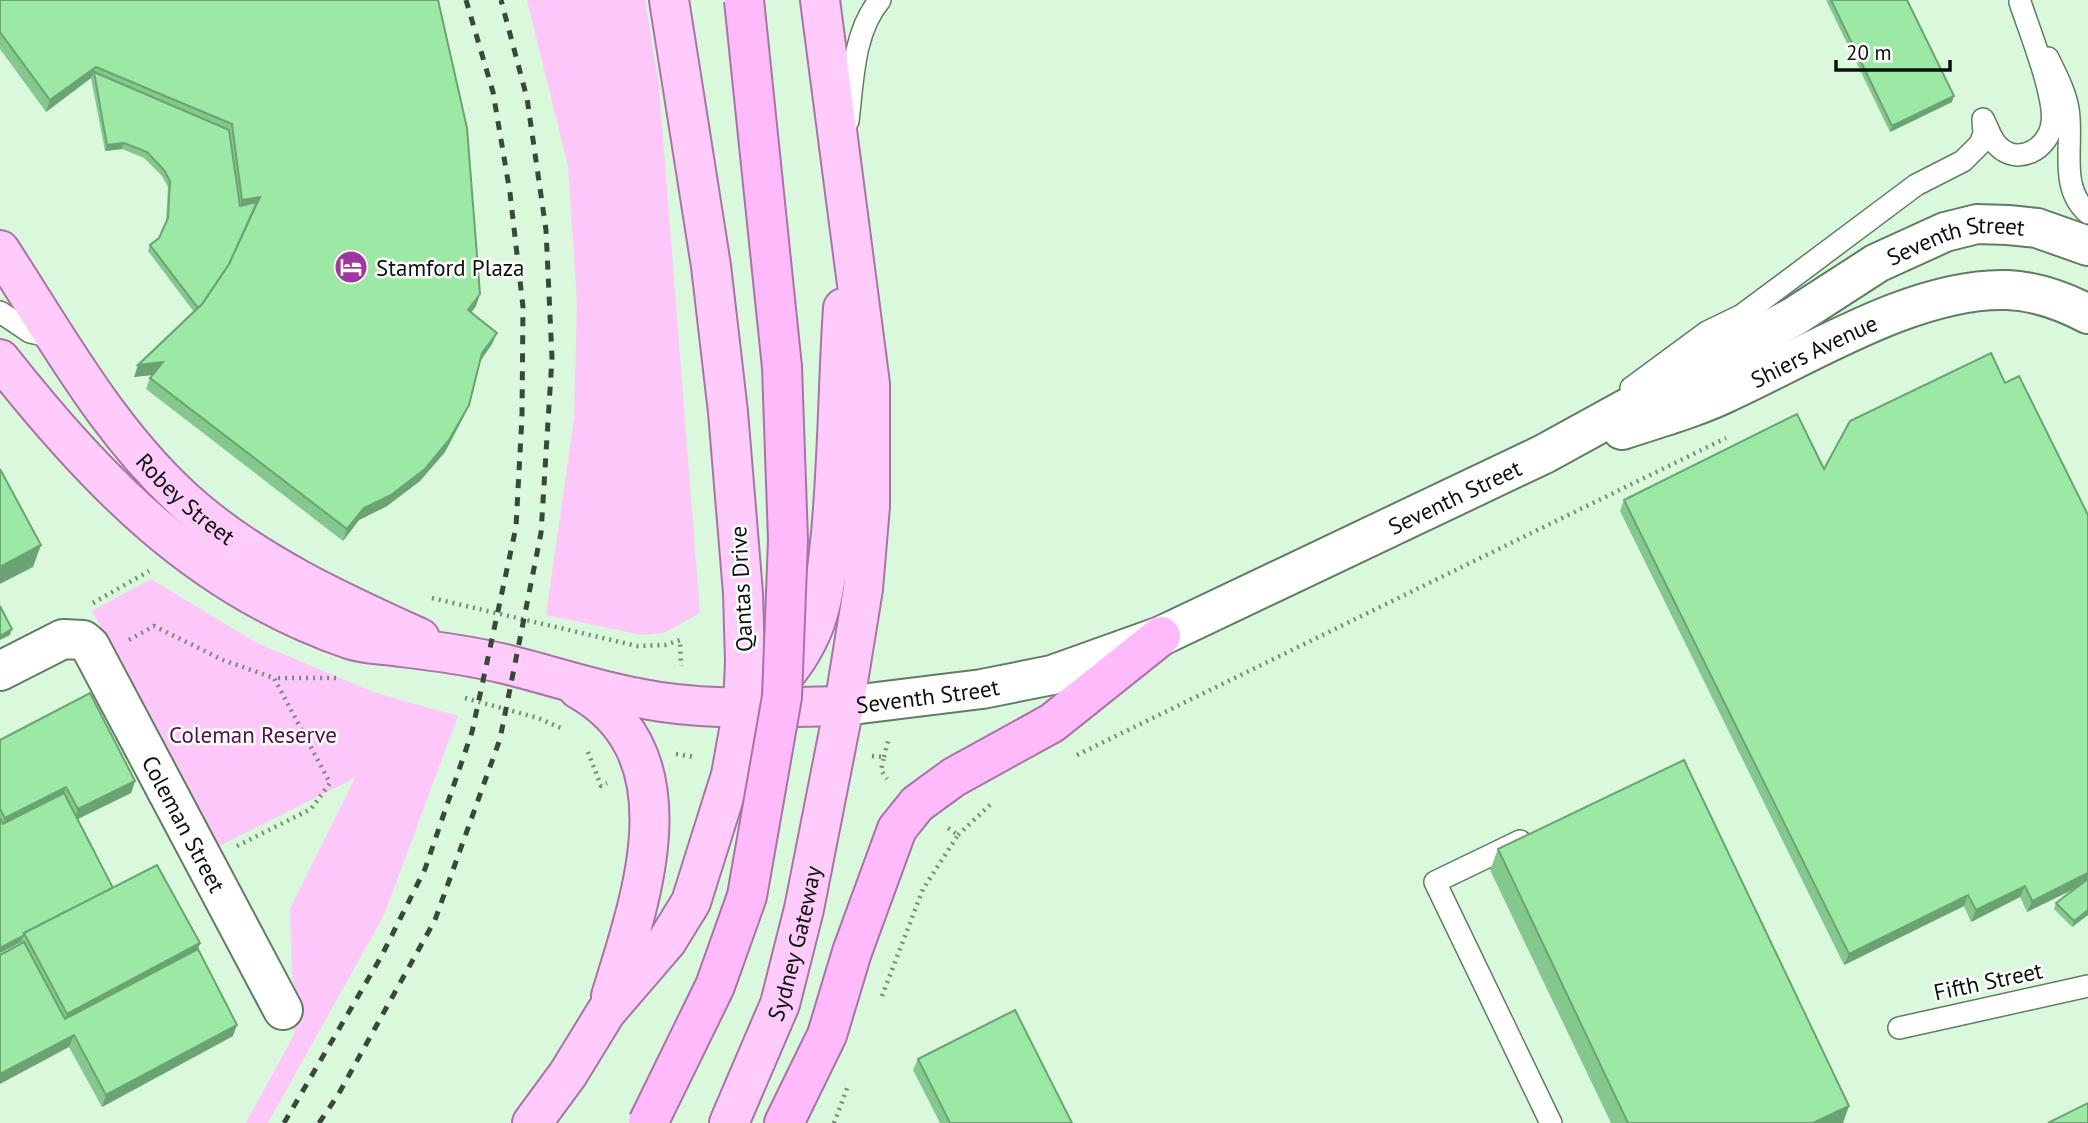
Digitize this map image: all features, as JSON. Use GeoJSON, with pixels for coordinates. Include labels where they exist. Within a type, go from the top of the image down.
{"type":"FeatureCollection","features":[{"type":"Feature","properties":{"kind":"highway"},"geometry":{"type":"LineString","coordinates":[[648,1123],[715,986],[747,896],[782,696],[788,540],[782,367],[744,0]]}},
{"type":"Feature","properties":{"kind":"highway"},"geometry":{"type":"LineString","coordinates":[[784,1123],[827,1035],[852,952],[897,829],[926,797],[962,772],[1052,723],[1161,636]]}},
{"type":"Feature","properties":{"kind":"main road","name":"Qantas Drive"},"geometry":{"type":"LineString","coordinates":[[531,1123],[568,1074],[606,1012],[667,941],[691,902],[731,775],[743,708],[743,593],[728,412],[710,266],[669,0]]}},
{"type":"Feature","properties":{"kind":"main road"},"geometry":{"type":"LineString","coordinates":[[820,0],[870,384],[872,445],[863,589],[844,706],[849,756]]}},
{"type":"Feature","properties":{"kind":"main road"},"geometry":{"type":"LineString","coordinates":[[743,708],[754,703],[778,682],[792,665],[815,622],[824,583],[834,501],[848,226]]}},
{"type":"Feature","properties":{"kind":"main road","name":"Robey Street"},"geometry":{"type":"LineString","coordinates":[[0,250],[97,400],[134,445],[202,515],[281,571],[454,653]]}},
{"type":"Feature","properties":{"kind":"main road","name":"Robey Street"},"geometry":{"type":"LineString","coordinates":[[0,359],[49,421],[116,494],[213,571],[281,611],[351,640],[454,653],[639,699],[743,708],[844,706]]}},
{"type":"Feature","properties":{"kind":"main road"},"geometry":{"type":"LineString","coordinates":[[564,681],[596,699],[628,734],[642,768],[649,801],[651,825],[643,891],[606,1012]]}},
{"type":"Feature","properties":{"kind":"main road","name":"Sydney Gateway"},"geometry":{"type":"LineString","coordinates":[[729,1123],[780,1004],[804,909],[849,756]]}},
{"type":"Feature","properties":{"kind":"street","name":"Seventh Street"},"geometry":{"type":"LineString","coordinates":[[844,706],[982,689],[1052,674],[1161,636],[1544,454],[1760,336],[1915,243],[1977,225],[2037,228],[2088,246]]}},
{"type":"Feature","properties":{"kind":"street","name":"Shiers Avenue"},"geometry":{"type":"LineString","coordinates":[[1544,454],[1725,394],[1884,318],[1960,294],[2009,290],[2063,302],[2088,314]]}},
{"type":"Feature","properties":{"kind":"street"},"geometry":{"type":"LineString","coordinates":[[0,671],[50,645],[84,645]]}},
{"type":"Feature","properties":{"kind":"street","name":"Coleman Street"},"geometry":{"type":"LineString","coordinates":[[84,645],[205,862],[283,1010]]}},
{"type":"Feature","properties":{"kind":"lane"},"geometry":{"type":"LineString","coordinates":[[842,174],[855,61],[864,27],[880,0]]}},
{"type":"Feature","properties":{"kind":"lane"},"geometry":{"type":"LineString","coordinates":[[1544,454],[1707,332],[1742,314],[1916,185],[1963,161],[1980,144],[1984,134],[1983,119],[1996,144],[2007,153],[2023,155],[2037,150],[2047,140],[2053,121],[2050,101],[2020,1]]}},
{"type":"Feature","properties":{"kind":"lane"},"geometry":{"type":"LineString","coordinates":[[2020,1],[2065,97],[2071,188],[2073,197],[2088,214]]}},
{"type":"Feature","properties":{"kind":"lane","name":"Seventh Street"},"geometry":{"type":"LineString","coordinates":[[2037,228],[2088,233]]}},
{"type":"Feature","properties":{"kind":"lane"},"geometry":{"type":"LineString","coordinates":[[0,312],[30,332],[59,338]]}},
{"type":"Feature","properties":{"kind":"lane"},"geometry":{"type":"LineString","coordinates":[[1534,834],[1435,882],[1551,1123]]}},
{"type":"Feature","properties":{"kind":"lane","name":"Fifth Street"},"geometry":{"type":"LineString","coordinates":[[1899,1028],[2088,986]]}},
{"type":"Feature","properties":{"kind":"path"},"geometry":{"type":"LineString","coordinates":[[1067,760],[1739,432]]}},
{"type":"Feature","properties":{"kind":"path"},"geometry":{"type":"LineString","coordinates":[[160,566],[81,609],[84,645],[154,626],[223,660],[274,678],[343,678]]}},
{"type":"Feature","properties":{"kind":"path"},"geometry":{"type":"LineString","coordinates":[[422,595],[637,646],[665,645],[680,640],[682,655]]}},
{"type":"Feature","properties":{"kind":"path"},"geometry":{"type":"LineString","coordinates":[[205,862],[311,809],[330,783],[274,678]]}},
{"type":"Feature","properties":{"kind":"path"},"geometry":{"type":"LineString","coordinates":[[887,780],[881,770],[890,734]]}},
{"type":"Feature","properties":{"kind":"path"},"geometry":{"type":"LineString","coordinates":[[677,753],[690,757]]}},
{"type":"Feature","properties":{"kind":"path"},"geometry":{"type":"LineString","coordinates":[[849,756],[884,757]]}},
{"type":"Feature","properties":{"kind":"path"},"geometry":{"type":"LineString","coordinates":[[878,1006],[923,889],[958,835],[996,799]]}},
{"type":"Feature","properties":{"kind":"path"},"geometry":{"type":"LineString","coordinates":[[943,825],[958,835]]}},
{"type":"Feature","properties":{"kind":"path"},"geometry":{"type":"LineString","coordinates":[[834,1123],[849,1084]]}},
{"type":"Feature","properties":{"kind":"green space"},"geometry":{"type":"Polygon","coordinates":[[[527,0],[645,0],[659,86],[700,613],[664,633],[642,635],[546,615],[574,419],[577,302],[568,166],[527,0]]]}},
{"type":"Feature","properties":{"kind":"green space","name":"Coleman Reserve"},"geometry":{"type":"Polygon","coordinates":[[[151,579],[257,643],[376,693],[458,716],[384,915],[268,1123],[246,1123],[294,1035],[290,909],[355,778],[217,847],[92,611],[151,579]]]}},
{"type":"Feature","properties":{"kind":"building","name":"Stamford Plaza"},"geometry":{"type":"Polygon","coordinates":[[[0,0],[438,0],[467,128],[480,294],[468,310],[497,333],[482,353],[469,405],[449,440],[425,469],[391,495],[364,508],[347,529],[150,378],[163,362],[138,365],[202,304],[229,264],[260,197],[242,200],[232,124],[96,67],[50,100],[0,32],[0,0]]]}},
{"type":"Feature","properties":{"kind":"building"},"geometry":{"type":"Polygon","coordinates":[[[1831,0],[1907,0],[1954,96],[1892,126],[1831,0]]]}},
{"type":"Feature","properties":{"kind":"building"},"geometry":{"type":"Polygon","coordinates":[[[94,72],[229,130],[240,206],[257,202],[229,264],[198,308],[150,245],[159,238],[168,218],[170,181],[164,170],[147,152],[124,143],[107,145],[94,72]]]}},
{"type":"Feature","properties":{"kind":"building"},"geometry":{"type":"Polygon","coordinates":[[[1991,353],[2005,383],[2019,376],[2088,515],[2088,873],[2032,901],[2025,886],[1976,910],[1968,895],[1849,954],[1624,500],[1797,414],[1824,469],[1850,421],[1991,353]]]}},
{"type":"Feature","properties":{"kind":"building"},"geometry":{"type":"Polygon","coordinates":[[[0,469],[41,545],[0,567],[0,469]]]}},
{"type":"Feature","properties":{"kind":"building"},"geometry":{"type":"Polygon","coordinates":[[[0,606],[12,629],[0,636],[0,606]]]}},
{"type":"Feature","properties":{"kind":"building"},"geometry":{"type":"Polygon","coordinates":[[[90,693],[135,781],[78,809],[66,787],[5,818],[0,809],[0,740],[90,693]]]}},
{"type":"Feature","properties":{"kind":"building"},"geometry":{"type":"Polygon","coordinates":[[[1684,760],[1849,1106],[1813,1123],[1628,1123],[1498,849],[1684,760]]]}},
{"type":"Feature","properties":{"kind":"building"},"geometry":{"type":"Polygon","coordinates":[[[64,793],[113,888],[0,948],[0,818],[3,824],[64,793]]]}},
{"type":"Feature","properties":{"kind":"building"},"geometry":{"type":"Polygon","coordinates":[[[157,865],[200,943],[67,1014],[24,933],[157,865]]]}},
{"type":"Feature","properties":{"kind":"building"},"geometry":{"type":"Polygon","coordinates":[[[2088,879],[2088,910],[2074,921],[2056,903],[2088,879]]]}},
{"type":"Feature","properties":{"kind":"building"},"geometry":{"type":"Polygon","coordinates":[[[24,942],[65,1019],[198,949],[237,1025],[106,1095],[74,1035],[0,1074],[0,955],[24,942]]]}},
{"type":"Feature","properties":{"kind":"building"},"geometry":{"type":"Polygon","coordinates":[[[1015,1010],[1072,1123],[950,1123],[918,1059],[1015,1010]]]}},
{"type":"Feature","properties":{"kind":"building"},"geometry":{"type":"Polygon","coordinates":[[[2088,1103],[2088,1123],[2048,1123],[2088,1103]]]}},
{"type":"Feature","properties":{"kind":"railway"},"geometry":{"type":"LineString","coordinates":[[284,1123],[381,957],[425,869],[472,732],[516,527],[522,416],[523,307],[510,193],[493,92],[466,0]]}},
{"type":"Feature","properties":{"kind":"railway"},"geometry":{"type":"LineString","coordinates":[[319,1123],[338,1095],[435,920],[500,739],[541,533],[552,358],[546,230],[527,98],[501,0]]}},
{"type":"Feature","properties":{"kind":"place","name":"Stamford Plaza"},"geometry":{"type":"Point","coordinates":[351,267]}}]}
